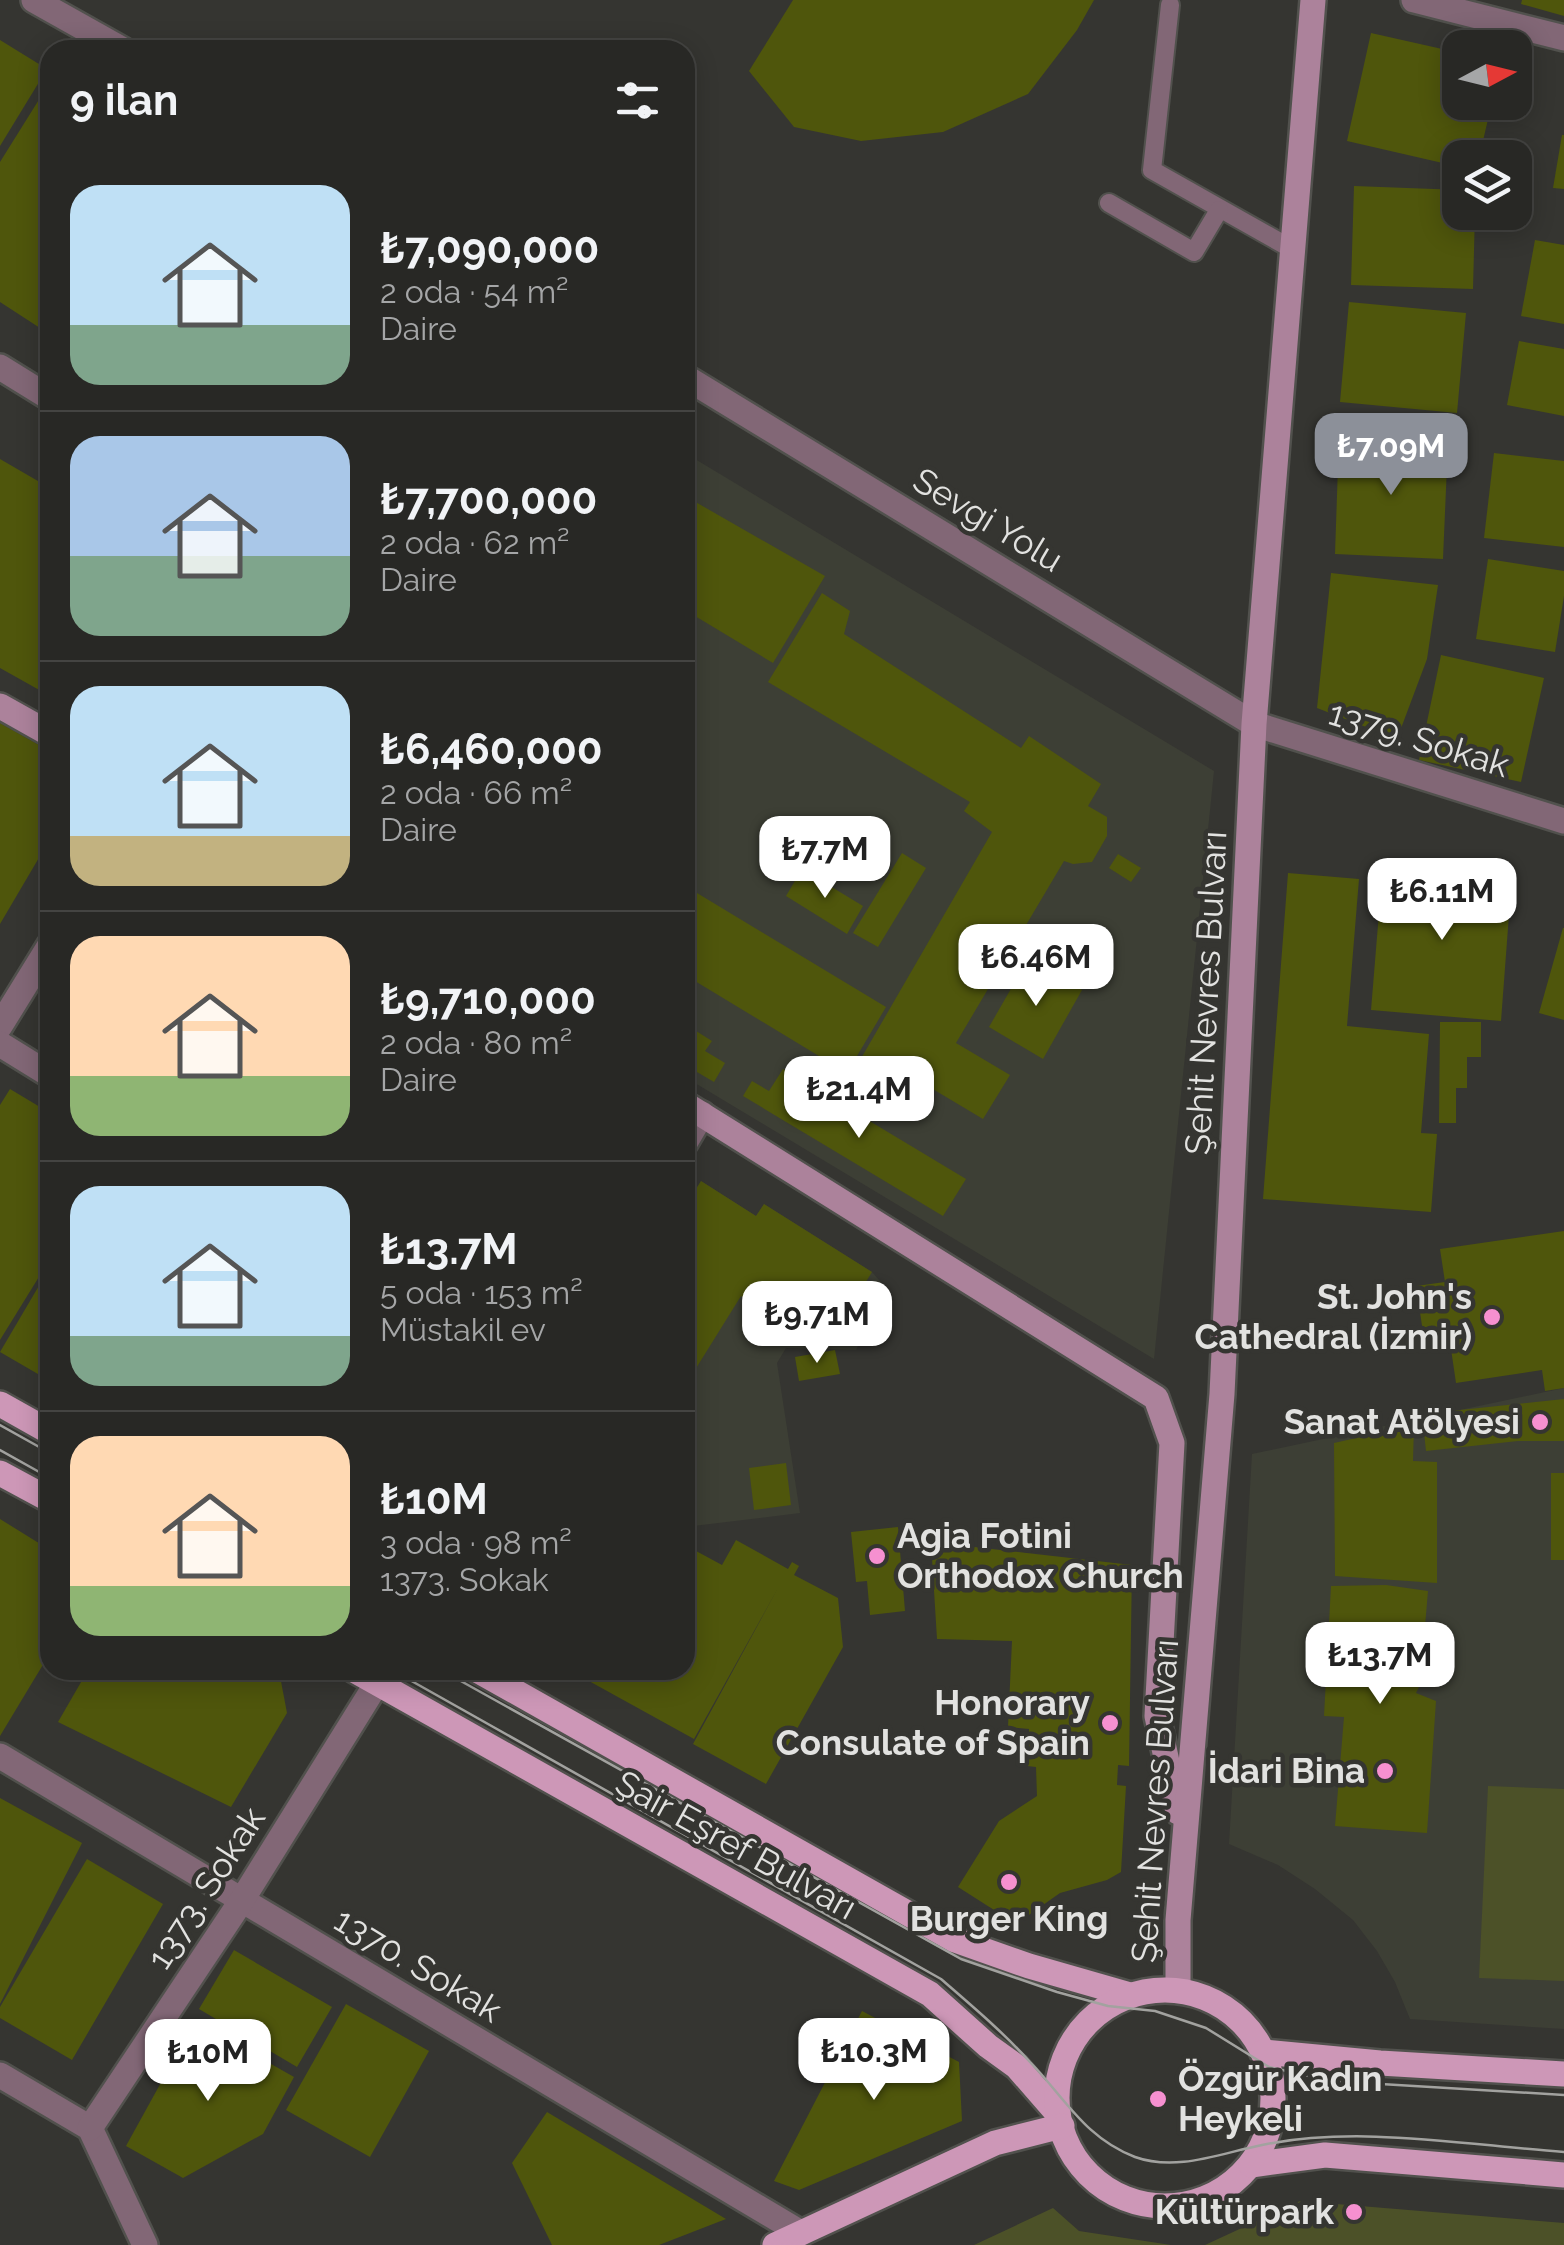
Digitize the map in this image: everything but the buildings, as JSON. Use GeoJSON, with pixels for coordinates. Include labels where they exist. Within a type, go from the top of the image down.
{"type":"FeatureCollection","features":[{"type":"Feature","properties":{"kind":"main road"},"geometry":{"type":"LineString","coordinates":[[0,1404],[40,1426]]}},
{"type":"Feature","properties":{"kind":"main road"},"geometry":{"type":"LineString","coordinates":[[0,1472],[40,1494]]}},
{"type":"Feature","properties":{"kind":"main road","name":"Şair Eşref Bulvarı"},"geometry":{"type":"LineString","coordinates":[[372,1680],[930,1994],[988,2046],[1017,2066],[1060,2120]]}},
{"type":"Feature","properties":{"kind":"main road"},"geometry":{"type":"LineString","coordinates":[[495,1680],[954,1940],[1130,1995]]}},
{"type":"Feature","properties":{"kind":"main road"},"geometry":{"type":"LineString","coordinates":[[1178,1990],[1228,2010],[1254,2036],[1263,2052],[1273,2093],[1272,2120],[1251,2164],[1228,2187],[1200,2201],[1169,2207],[1138,2204],[1108,2192],[1084,2171],[1069,2147],[1060,2120],[1058,2083],[1066,2053],[1084,2026],[1108,2006],[1130,1995],[1178,1990]]}},
{"type":"Feature","properties":{"kind":"main road"},"geometry":{"type":"LineString","coordinates":[[1263,2052],[1564,2074]]}},
{"type":"Feature","properties":{"kind":"main road"},"geometry":{"type":"LineString","coordinates":[[775,2245],[995,2143],[1060,2120]]}},
{"type":"Feature","properties":{"kind":"main road"},"geometry":{"type":"LineString","coordinates":[[1251,2164],[1325,2154],[1564,2175]]}},
{"type":"Feature","properties":{"kind":"street"},"geometry":{"type":"LineString","coordinates":[[34,0],[105,40]]}},
{"type":"Feature","properties":{"kind":"street","name":"Şehit Nevres Bulvarı"},"geometry":{"type":"LineString","coordinates":[[1178,1990],[1178,1920],[1222,1394],[1254,724],[1313,0]]}},
{"type":"Feature","properties":{"kind":"street"},"geometry":{"type":"LineString","coordinates":[[1414,0],[1564,38]]}},
{"type":"Feature","properties":{"kind":"street"},"geometry":{"type":"LineString","coordinates":[[0,367],[40,392]]}},
{"type":"Feature","properties":{"kind":"street","name":"Sevgi Yolu"},"geometry":{"type":"LineString","coordinates":[[695,383],[1254,724]]}},
{"type":"Feature","properties":{"kind":"street"},"geometry":{"type":"LineString","coordinates":[[0,706],[40,728]]}},
{"type":"Feature","properties":{"kind":"street","name":"1379. Sokak"},"geometry":{"type":"LineString","coordinates":[[1254,724],[1564,821]]}},
{"type":"Feature","properties":{"kind":"street"},"geometry":{"type":"LineString","coordinates":[[0,1026],[40,961]]}},
{"type":"Feature","properties":{"kind":"street"},"geometry":{"type":"LineString","coordinates":[[0,1044],[40,1069]]}},
{"type":"Feature","properties":{"kind":"street"},"geometry":{"type":"LineString","coordinates":[[695,1111],[1156,1398],[1172,1443],[1157,1716],[1184,1840]]}},
{"type":"Feature","properties":{"kind":"street","name":"1373. Sokak"},"geometry":{"type":"LineString","coordinates":[[90,2128],[242,1900],[377,1683]]}},
{"type":"Feature","properties":{"kind":"street","name":"1370. Sokak"},"geometry":{"type":"LineString","coordinates":[[0,1756],[801,2233]]}},
{"type":"Feature","properties":{"kind":"street"},"geometry":{"type":"LineString","coordinates":[[0,2075],[90,2128],[144,2245]]}},
{"type":"Feature","properties":{"kind":"lane"},"geometry":{"type":"LineString","coordinates":[[1170,5],[1152,170],[1292,249]]}},
{"type":"Feature","properties":{"kind":"lane"},"geometry":{"type":"LineString","coordinates":[[1109,203],[1194,252],[1219,210]]}},
{"type":"Feature","properties":{"kind":"shaded area"},"geometry":{"type":"Polygon","coordinates":[[[695,459],[1214,771],[1154,1359],[695,1083],[695,459]]]}},
{"type":"Feature","properties":{"kind":"shaded area"},"geometry":{"type":"Polygon","coordinates":[[[701,1181],[756,1216],[764,1204],[872,1272],[886,1288],[856,1350],[786,1348],[777,1363],[800,1513],[695,1526],[695,1190],[701,1181]]]}},
{"type":"Feature","properties":{"kind":"shaded area"},"geometry":{"type":"Polygon","coordinates":[[[1564,1388],[1564,2029],[1410,2019],[1395,1982],[1353,1920],[1278,1865],[1229,1844],[1252,1454],[1564,1388]]]}},
{"type":"Feature","properties":{"kind":"green space"},"geometry":{"type":"Polygon","coordinates":[[[1488,1786],[1564,1789],[1564,1981],[1479,1978],[1488,1786]]]}},
{"type":"Feature","properties":{"kind":"green space","name":"Kültürpark"},"geometry":{"type":"Polygon","coordinates":[[[1300,2201],[1564,2223],[1564,2245],[1205,2245],[1300,2201]]]}},
{"type":"Feature","properties":{"kind":"green space","name":"Kültürpark"},"geometry":{"type":"Polygon","coordinates":[[[1053,2208],[1079,2231],[1171,2245],[974,2245],[1053,2208]]]}},
{"type":"Feature","properties":{"kind":"tram line"},"geometry":{"type":"LineString","coordinates":[[0,1425],[40,1447]]}},
{"type":"Feature","properties":{"kind":"tram line"},"geometry":{"type":"LineString","coordinates":[[0,1450],[40,1472]]}},
{"type":"Feature","properties":{"kind":"tram line"},"geometry":{"type":"LineString","coordinates":[[410,1680],[941,1979],[1009,2040],[1089,2128],[1135,2157],[1183,2162],[1262,2145],[1336,2137],[1412,2138],[1564,2152]]}},
{"type":"Feature","properties":{"kind":"tram line"},"geometry":{"type":"LineString","coordinates":[[459,1680],[961,1959],[1108,2006],[1155,2011],[1206,2028],[1269,2067],[1331,2081],[1564,2095]]}},
{"type":"Feature","properties":{"kind":"place","name":"St. John's Cathedral (İzmir)"},"geometry":{"type":"Point","coordinates":[1492,1317]}},
{"type":"Feature","properties":{"kind":"place","name":"Sanat Atölyesi"},"geometry":{"type":"Point","coordinates":[1540,1422]}},
{"type":"Feature","properties":{"kind":"place","name":"Agia Fotini Orthodox Church"},"geometry":{"type":"Point","coordinates":[877,1556]}},
{"type":"Feature","properties":{"kind":"place","name":"Honorary Consulate of Spain"},"geometry":{"type":"Point","coordinates":[1110,1723]}},
{"type":"Feature","properties":{"kind":"place","name":"İdari Bina"},"geometry":{"type":"Point","coordinates":[1385,1771]}},
{"type":"Feature","properties":{"kind":"place","name":"Burger King"},"geometry":{"type":"Point","coordinates":[1009,1882]}},
{"type":"Feature","properties":{"kind":"place","name":"Özgür Kadın Heykeli"},"geometry":{"type":"Point","coordinates":[1158,2099]}},
{"type":"Feature","properties":{"kind":"place","name":"Kültürpark"},"geometry":{"type":"Point","coordinates":[1354,2212]}}]}
